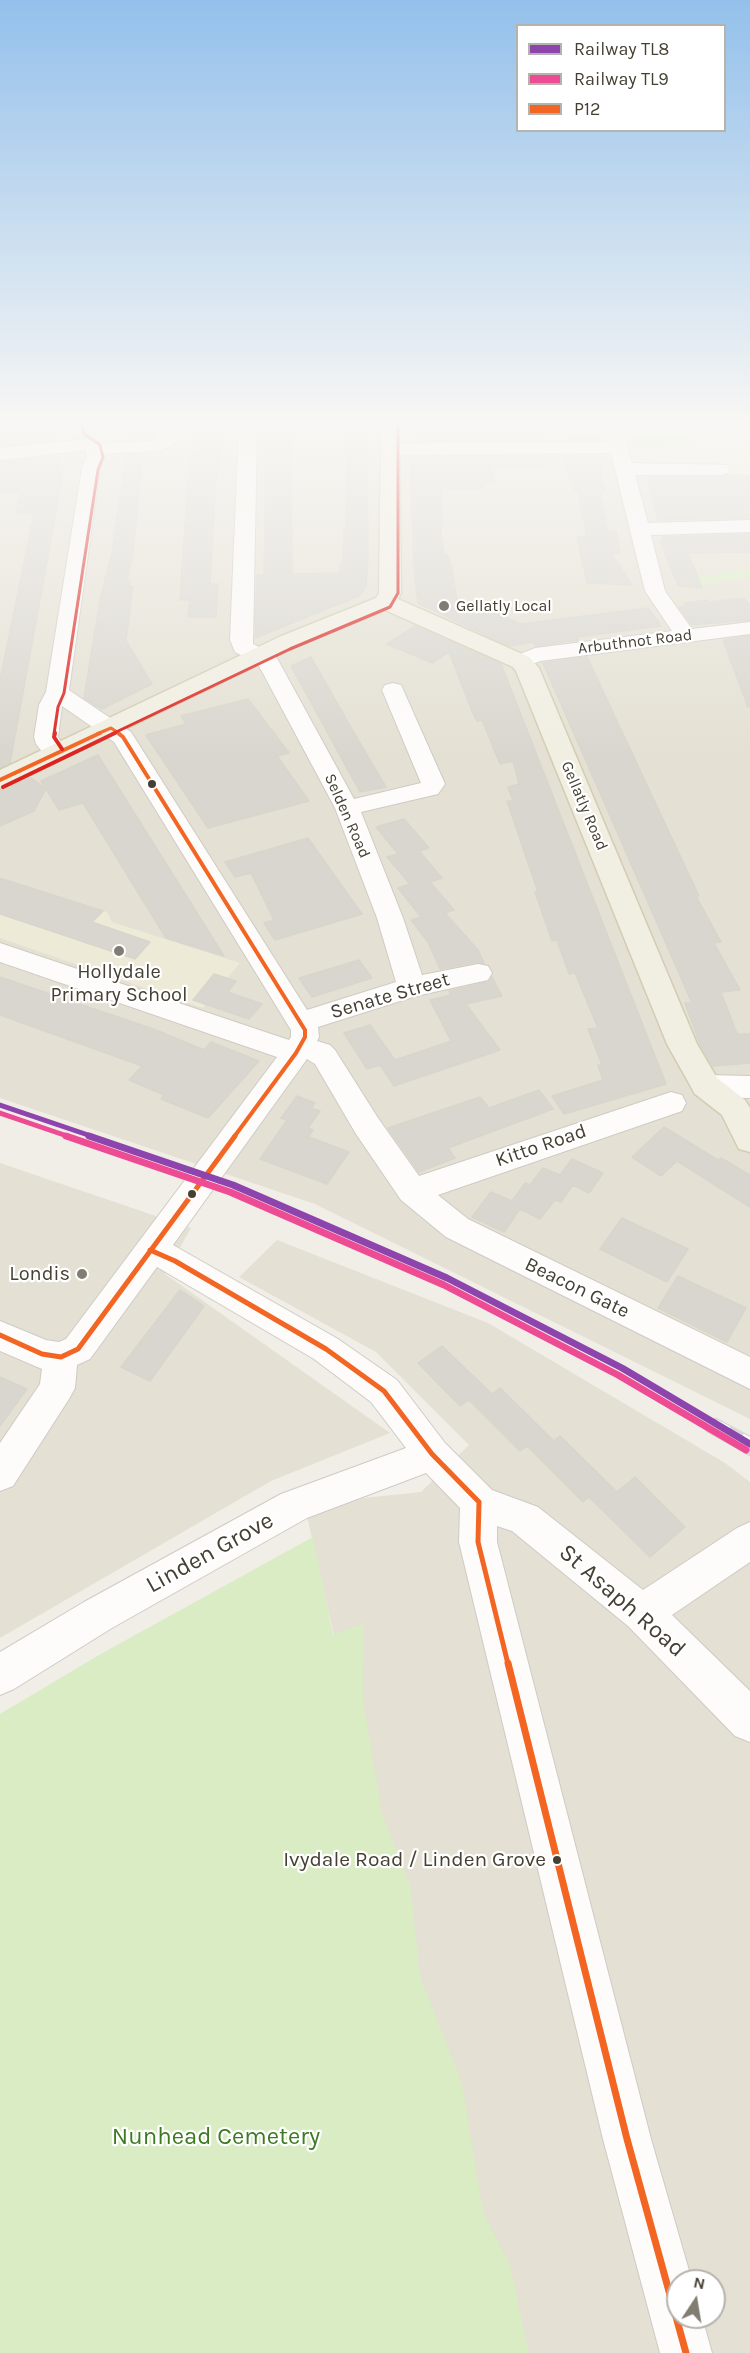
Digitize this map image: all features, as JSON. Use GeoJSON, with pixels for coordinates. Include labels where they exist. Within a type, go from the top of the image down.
{"type":"FeatureCollection","features":[{"type":"Feature","properties":{"kind":"main road"},"geometry":{"type":"LineString","coordinates":[[0,780],[287,642],[385,602],[390,593],[390,536]]}},
{"type":"Feature","properties":{"kind":"main road"},"geometry":{"type":"LineString","coordinates":[[385,602],[521,662]]}},
{"type":"Feature","properties":{"kind":"main road","name":"Gellatly Road"},"geometry":{"type":"LineString","coordinates":[[521,662],[528,668],[682,1044],[706,1086]]}},
{"type":"Feature","properties":{"kind":"main road"},"geometry":{"type":"LineString","coordinates":[[706,1086],[734,1108],[750,1140]]}},
{"type":"Feature","properties":{"kind":"street"},"geometry":{"type":"LineString","coordinates":[[56,754],[48,744],[46,737],[51,705],[57,692],[81,536]]}},
{"type":"Feature","properties":{"kind":"street","name":"Selden Road"},"geometry":{"type":"LineString","coordinates":[[244,536],[241,640],[243,647],[267,660],[347,808],[390,918],[412,987]]}},
{"type":"Feature","properties":{"kind":"street"},"geometry":{"type":"LineString","coordinates":[[640,536],[655,591],[687,635]]}},
{"type":"Feature","properties":{"kind":"street","name":"Arbuthnot Road"},"geometry":{"type":"LineString","coordinates":[[521,662],[535,655],[750,628]]}},
{"type":"Feature","properties":{"kind":"street"},"geometry":{"type":"LineString","coordinates":[[347,808],[429,789],[433,784],[393,690]]}},
{"type":"Feature","properties":{"kind":"street"},"geometry":{"type":"LineString","coordinates":[[0,1335],[42,1354],[61,1357],[78,1349],[299,1040],[123,737],[57,692]]}},
{"type":"Feature","properties":{"kind":"street","name":"Beacon Gate"},"geometry":{"type":"LineString","coordinates":[[0,952],[299,1040],[325,1057],[367,1126],[412,1191],[457,1228],[750,1374]]}},
{"type":"Feature","properties":{"kind":"street","name":"Senate Street"},"geometry":{"type":"LineString","coordinates":[[299,1040],[412,987],[478,973]]}},
{"type":"Feature","properties":{"kind":"street"},"geometry":{"type":"LineString","coordinates":[[706,1086],[750,1087]]}},
{"type":"Feature","properties":{"kind":"street","name":"Kitto Road"},"geometry":{"type":"LineString","coordinates":[[412,1191],[671,1103]]}},
{"type":"Feature","properties":{"kind":"street"},"geometry":{"type":"LineString","coordinates":[[150,1250],[175,1261],[335,1355],[384,1391],[432,1454],[479,1502],[478,1542],[481,1557],[627,2139],[686,2353]]}},
{"type":"Feature","properties":{"kind":"street"},"geometry":{"type":"LineString","coordinates":[[0,1474],[57,1388],[61,1357]]}},
{"type":"Feature","properties":{"kind":"street","name":"Linden Grove"},"geometry":{"type":"LineString","coordinates":[[0,1675],[98,1615],[294,1506],[432,1454]]}},
{"type":"Feature","properties":{"kind":"street","name":"St Asaph Road"},"geometry":{"type":"LineString","coordinates":[[479,1502],[525,1519],[642,1613],[750,1721]]}},
{"type":"Feature","properties":{"kind":"street"},"geometry":{"type":"LineString","coordinates":[[642,1613],[750,1540]]}},
{"type":"Feature","properties":{"kind":"shaded area"},"geometry":{"type":"Polygon","coordinates":[[[0,536],[750,536],[750,1419],[315,1204],[0,1098],[0,536]]]}},
{"type":"Feature","properties":{"kind":"shaded area","name":"Hollydale Primary School"},"geometry":{"type":"Polygon","coordinates":[[[0,877],[107,912],[112,922],[240,963],[203,1008],[0,938],[0,877]]]}},
{"type":"Feature","properties":{"kind":"shaded area"},"geometry":{"type":"Polygon","coordinates":[[[0,1163],[191,1228],[165,1274],[390,1433],[271,1481],[0,1638],[0,1163]]]}},
{"type":"Feature","properties":{"kind":"shaded area"},"geometry":{"type":"Polygon","coordinates":[[[277,1240],[488,1323],[725,1463],[750,1482],[750,2353],[495,2353],[307,1516],[364,1498],[421,1492],[469,1445],[376,1352],[239,1277],[277,1240]]]}},
{"type":"Feature","properties":{"kind":"green space"},"geometry":{"type":"Polygon","coordinates":[[[750,568],[750,577],[680,589],[674,581],[750,568]]]}},
{"type":"Feature","properties":{"kind":"green space","name":"Nunhead Cemetery"},"geometry":{"type":"Polygon","coordinates":[[[313,1537],[333,1635],[364,1623],[363,1700],[382,1813],[410,1884],[420,1977],[462,2083],[483,2212],[510,2265],[529,2353],[0,2353],[0,1714],[99,1655],[313,1537]]]}},
{"type":"Feature","properties":{"kind":"building"},"geometry":{"type":"Polygon","coordinates":[[[30,536],[52,536],[10,763],[0,768],[0,680],[30,536]]]}},
{"type":"Feature","properties":{"kind":"building"},"geometry":{"type":"Polygon","coordinates":[[[114,536],[135,536],[127,581],[130,581],[129,586],[133,586],[126,641],[152,684],[102,709],[84,698],[100,600],[114,536]]]}},
{"type":"Feature","properties":{"kind":"building"},"geometry":{"type":"Polygon","coordinates":[[[184,536],[213,536],[210,584],[218,584],[216,617],[188,617],[190,600],[180,600],[184,536]]]}},
{"type":"Feature","properties":{"kind":"building"},"geometry":{"type":"Polygon","coordinates":[[[265,536],[292,536],[292,574],[340,573],[340,564],[343,564],[344,536],[368,536],[366,587],[359,596],[255,638],[257,575],[264,575],[265,536]]]}},
{"type":"Feature","properties":{"kind":"building"},"geometry":{"type":"Polygon","coordinates":[[[413,536],[441,536],[444,554],[447,554],[452,569],[457,601],[462,600],[521,624],[648,608],[661,626],[577,637],[578,640],[535,646],[533,642],[509,646],[418,603],[413,536]]]}},
{"type":"Feature","properties":{"kind":"building"},"geometry":{"type":"Polygon","coordinates":[[[617,536],[620,553],[611,553],[632,585],[587,583],[577,537],[617,536]]]}},
{"type":"Feature","properties":{"kind":"building"},"geometry":{"type":"Polygon","coordinates":[[[750,536],[750,552],[688,553],[702,588],[678,586],[660,541],[663,541],[662,537],[750,536]]]}},
{"type":"Feature","properties":{"kind":"building"},"geometry":{"type":"Polygon","coordinates":[[[744,598],[750,605],[750,620],[692,625],[679,607],[685,606],[684,603],[744,598]]]}},
{"type":"Feature","properties":{"kind":"building"},"geometry":{"type":"Polygon","coordinates":[[[415,626],[501,664],[666,1084],[564,1114],[552,1096],[603,1080],[598,1065],[602,1065],[588,1029],[598,1028],[575,973],[569,974],[557,940],[552,941],[535,892],[538,892],[507,801],[513,801],[508,787],[519,784],[513,761],[500,764],[482,720],[477,721],[472,711],[449,652],[432,663],[387,644],[415,626]]]}},
{"type":"Feature","properties":{"kind":"building"},"geometry":{"type":"Polygon","coordinates":[[[750,636],[750,707],[748,707],[723,640],[750,636]]]}},
{"type":"Feature","properties":{"kind":"building"},"geometry":{"type":"Polygon","coordinates":[[[311,657],[386,787],[360,792],[291,666],[311,657]]]}},
{"type":"Feature","properties":{"kind":"building"},"geometry":{"type":"Polygon","coordinates":[[[587,657],[699,896],[696,896],[721,942],[714,943],[740,990],[721,992],[737,1034],[750,1034],[750,1063],[713,1066],[700,1044],[685,1003],[692,1003],[543,663],[587,657]]]}},
{"type":"Feature","properties":{"kind":"building"},"geometry":{"type":"Polygon","coordinates":[[[248,699],[289,753],[277,756],[309,801],[208,828],[146,735],[186,724],[181,716],[248,699]]]}},
{"type":"Feature","properties":{"kind":"building"},"geometry":{"type":"Polygon","coordinates":[[[98,755],[224,956],[166,938],[83,803],[59,810],[41,781],[98,755]]]}},
{"type":"Feature","properties":{"kind":"building"},"geometry":{"type":"Polygon","coordinates":[[[30,777],[46,789],[34,811],[0,826],[0,790],[30,777]]]}},
{"type":"Feature","properties":{"kind":"building"},"geometry":{"type":"Polygon","coordinates":[[[404,819],[429,848],[419,851],[442,878],[430,882],[454,910],[445,913],[478,950],[484,963],[478,962],[440,969],[428,942],[411,920],[421,917],[398,888],[410,884],[387,857],[398,854],[376,827],[404,819]]]}},
{"type":"Feature","properties":{"kind":"building"},"geometry":{"type":"Polygon","coordinates":[[[308,838],[362,914],[275,940],[264,923],[274,920],[251,873],[235,877],[225,862],[308,838]]]}},
{"type":"Feature","properties":{"kind":"building"},"geometry":{"type":"Polygon","coordinates":[[[0,878],[103,911],[92,922],[150,942],[135,959],[0,914],[0,878]]]}},
{"type":"Feature","properties":{"kind":"building"},"geometry":{"type":"Polygon","coordinates":[[[359,960],[372,978],[312,997],[299,978],[359,960]]]}},
{"type":"Feature","properties":{"kind":"building"},"geometry":{"type":"Polygon","coordinates":[[[214,974],[236,981],[228,992],[262,1004],[249,1019],[193,1000],[214,974]]]}},
{"type":"Feature","properties":{"kind":"building"},"geometry":{"type":"Polygon","coordinates":[[[0,977],[156,1030],[204,1050],[211,1042],[259,1061],[208,1118],[161,1099],[164,1095],[129,1080],[142,1066],[0,1015],[0,977]]]}},
{"type":"Feature","properties":{"kind":"building"},"geometry":{"type":"Polygon","coordinates":[[[492,977],[502,996],[466,1004],[500,1050],[394,1086],[380,1065],[367,1069],[344,1033],[370,1025],[395,1060],[451,1041],[430,1000],[451,995],[449,991],[488,982],[492,977]]]}},
{"type":"Feature","properties":{"kind":"building"},"geometry":{"type":"Polygon","coordinates":[[[539,1090],[553,1109],[448,1148],[455,1158],[419,1172],[388,1128],[480,1097],[489,1108],[539,1090]]]}},
{"type":"Feature","properties":{"kind":"building"},"geometry":{"type":"Polygon","coordinates":[[[297,1096],[315,1103],[311,1108],[320,1111],[308,1128],[313,1130],[309,1137],[349,1152],[327,1184],[260,1159],[287,1120],[281,1118],[297,1096]]]}},
{"type":"Feature","properties":{"kind":"building"},"geometry":{"type":"Polygon","coordinates":[[[664,1127],[718,1160],[721,1158],[750,1175],[750,1207],[677,1161],[661,1176],[632,1157],[664,1127]]]}},
{"type":"Feature","properties":{"kind":"building"},"geometry":{"type":"Polygon","coordinates":[[[572,1159],[603,1173],[589,1193],[573,1185],[561,1202],[555,1200],[540,1219],[520,1209],[504,1232],[472,1217],[491,1192],[512,1201],[525,1183],[530,1185],[543,1168],[560,1175],[572,1159]]]}},
{"type":"Feature","properties":{"kind":"building"},"geometry":{"type":"Polygon","coordinates":[[[622,1218],[688,1249],[667,1282],[600,1249],[622,1218]]]}},
{"type":"Feature","properties":{"kind":"building"},"geometry":{"type":"Polygon","coordinates":[[[678,1276],[746,1308],[727,1342],[658,1308],[678,1276]]]}},
{"type":"Feature","properties":{"kind":"building"},"geometry":{"type":"Polygon","coordinates":[[[180,1290],[204,1306],[150,1381],[121,1367],[180,1290]]]}},
{"type":"Feature","properties":{"kind":"building"},"geometry":{"type":"Polygon","coordinates":[[[442,1346],[492,1394],[500,1388],[554,1441],[560,1436],[617,1492],[635,1477],[685,1527],[650,1557],[589,1497],[583,1502],[527,1446],[520,1451],[469,1400],[460,1406],[418,1363],[442,1346]]]}},
{"type":"Feature","properties":{"kind":"building"},"geometry":{"type":"Polygon","coordinates":[[[0,1377],[27,1389],[0,1426],[0,1377]]]}},
{"type":"Feature","properties":{"kind":"railway"},"geometry":{"type":"LineString","coordinates":[[716,1422],[750,1440]]}},
{"type":"Feature","properties":{"kind":"railway"},"geometry":{"type":"LineString","coordinates":[[709,1429],[750,1452]]}},
{"type":"Feature","properties":{"kind":"rail line","name":"TL8"},"geometry":{"type":"LineString","coordinates":[[0,1105],[233,1185],[447,1278],[622,1368],[750,1444]]}},
{"type":"Feature","properties":{"kind":"rail line","name":"TL9"},"geometry":{"type":"LineString","coordinates":[[0,1113],[230,1192],[444,1285],[618,1375],[746,1450]]}},
{"type":"Feature","properties":{"kind":"transit line"},"geometry":{"type":"LineString","coordinates":[[62,749],[54,737],[58,707],[64,693],[88,536]]}},
{"type":"Feature","properties":{"kind":"transit line"},"geometry":{"type":"LineString","coordinates":[[3,787],[290,649],[390,607],[398,593],[398,536]]}},
{"type":"Feature","properties":{"kind":"transit line","name":"P12"},"geometry":{"type":"LineString","coordinates":[[0,780],[111,728],[123,737],[305,1030],[305,1037],[296,1053],[78,1349],[61,1357],[42,1354],[0,1335]]}},
{"type":"Feature","properties":{"kind":"transit line","name":"P12"},"geometry":{"type":"LineString","coordinates":[[150,1250],[175,1261],[326,1349],[384,1391],[432,1454],[479,1502]]}},
{"type":"Feature","properties":{"kind":"transit line","name":"P12"},"geometry":{"type":"LineString","coordinates":[[479,1502],[478,1542],[627,2139],[686,2353]]}},
{"type":"Feature","properties":{"kind":"place","name":"Gellatly Local"},"geometry":{"type":"Point","coordinates":[444,606]}},
{"type":"Feature","properties":{"kind":"place","name":"Hollydale Primary School"},"geometry":{"type":"Point","coordinates":[119,951]}},
{"type":"Feature","properties":{"kind":"place","name":"Londis"},"geometry":{"type":"Point","coordinates":[82,1274]}},
{"type":"Feature","properties":{"kind":"place","name":"Ivydale Road / Linden Grove"},"geometry":{"type":"Point","coordinates":[557,1860]}}]}
